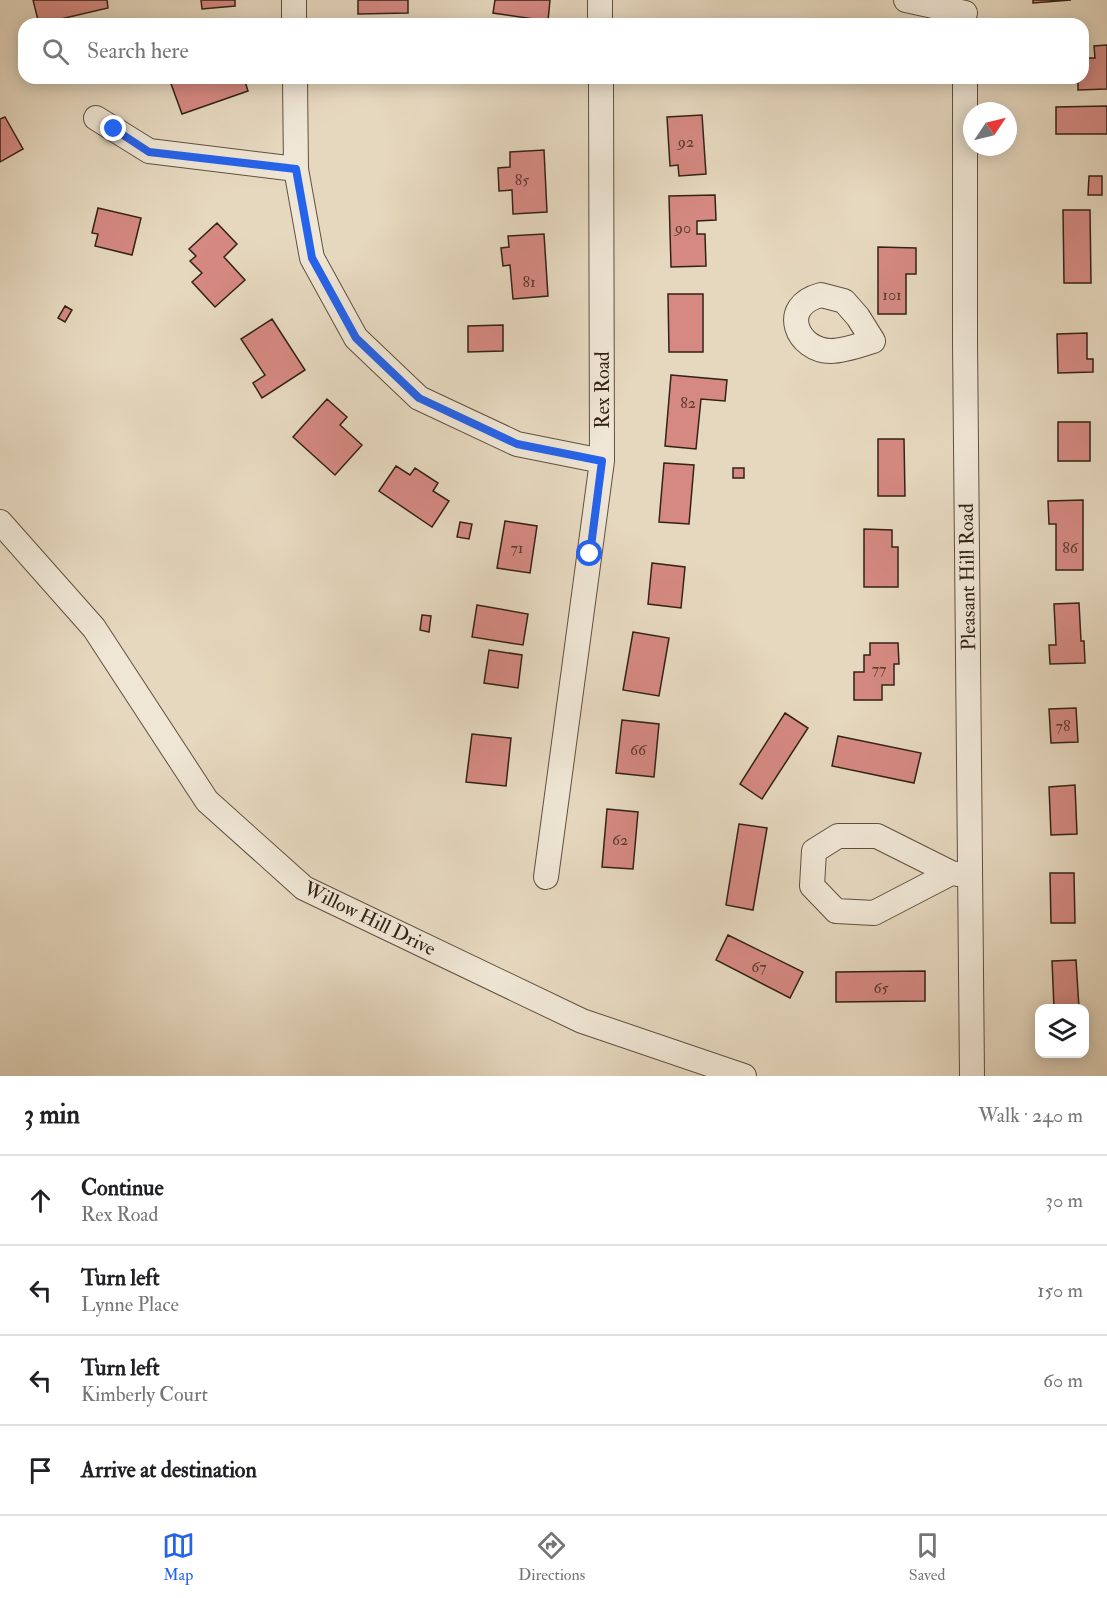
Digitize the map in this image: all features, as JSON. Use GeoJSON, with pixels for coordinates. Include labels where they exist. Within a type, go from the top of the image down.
{"type":"FeatureCollection","features":[{"type":"Feature","properties":{"kind":"street"},"geometry":{"type":"LineString","coordinates":[[294,0],[294,18]]}},
{"type":"Feature","properties":{"kind":"street"},"geometry":{"type":"LineString","coordinates":[[600,0],[600,18]]}},
{"type":"Feature","properties":{"kind":"street"},"geometry":{"type":"LineString","coordinates":[[906,0],[965,12]]}},
{"type":"Feature","properties":{"kind":"street"},"geometry":{"type":"LineString","coordinates":[[295,84],[296,169],[312,258],[356,338],[419,398],[517,444],[602,461]]}},
{"type":"Feature","properties":{"kind":"street","name":"Rex Road"},"geometry":{"type":"LineString","coordinates":[[546,877],[602,461],[601,84]]}},
{"type":"Feature","properties":{"kind":"street","name":"Pleasant Hill Road"},"geometry":{"type":"LineString","coordinates":[[965,84],[961,875],[972,1076]]}},
{"type":"Feature","properties":{"kind":"street"},"geometry":{"type":"LineString","coordinates":[[96,118],[149,152],[296,169]]}},
{"type":"Feature","properties":{"kind":"street","name":"Willow Hill Drive"},"geometry":{"type":"LineString","coordinates":[[0,522],[94,628],[207,801],[304,888],[582,1021],[744,1076]]}},
{"type":"Feature","properties":{"kind":"street"},"geometry":{"type":"LineString","coordinates":[[838,836],[877,836],[961,875],[874,913],[836,911],[812,886],[814,851],[838,836]]}},
{"type":"Feature","properties":{"kind":"building"},"geometry":{"type":"Polygon","coordinates":[[[33,0],[107,0],[108,8],[65,18],[38,18],[33,0]]]}},
{"type":"Feature","properties":{"kind":"building"},"geometry":{"type":"Polygon","coordinates":[[[201,0],[235,0],[235,6],[202,9],[201,0]]]}},
{"type":"Feature","properties":{"kind":"building"},"geometry":{"type":"Polygon","coordinates":[[[358,0],[408,0],[408,13],[358,14],[358,0]]]}},
{"type":"Feature","properties":{"kind":"building"},"geometry":{"type":"Polygon","coordinates":[[[495,0],[550,0],[548,18],[527,18],[493,13],[495,0]]]}},
{"type":"Feature","properties":{"kind":"building"},"geometry":{"type":"Polygon","coordinates":[[[1033,0],[1071,0],[1033,3],[1033,0]]]}},
{"type":"Feature","properties":{"kind":"building"},"geometry":{"type":"Polygon","coordinates":[[[1107,45],[1107,89],[1078,90],[1078,84],[1089,84],[1089,58],[1095,58],[1094,46],[1107,45]]]}},
{"type":"Feature","properties":{"kind":"building"},"geometry":{"type":"Polygon","coordinates":[[[171,84],[246,84],[248,91],[182,114],[171,84]]]}},
{"type":"Feature","properties":{"kind":"building"},"geometry":{"type":"Polygon","coordinates":[[[1107,106],[1107,134],[1056,134],[1056,107],[1107,106]]]}},
{"type":"Feature","properties":{"kind":"building"},"geometry":{"type":"Polygon","coordinates":[[[702,115],[706,174],[679,176],[678,165],[670,166],[667,117],[702,115]]]}},
{"type":"Feature","properties":{"kind":"building"},"geometry":{"type":"Polygon","coordinates":[[[5,117],[23,149],[0,162],[0,119],[5,117]]]}},
{"type":"Feature","properties":{"kind":"building"},"geometry":{"type":"Polygon","coordinates":[[[544,150],[547,212],[513,214],[512,190],[499,191],[498,168],[510,167],[510,152],[544,150]]]}},
{"type":"Feature","properties":{"kind":"building"},"geometry":{"type":"Polygon","coordinates":[[[1089,176],[1102,176],[1102,195],[1088,195],[1089,176]]]}},
{"type":"Feature","properties":{"kind":"building"},"geometry":{"type":"Polygon","coordinates":[[[715,195],[716,220],[697,221],[697,234],[705,234],[706,266],[671,267],[669,196],[715,195]]]}},
{"type":"Feature","properties":{"kind":"building"},"geometry":{"type":"Polygon","coordinates":[[[98,208],[141,218],[132,255],[95,246],[98,234],[92,233],[98,208]]]}},
{"type":"Feature","properties":{"kind":"building"},"geometry":{"type":"Polygon","coordinates":[[[1063,210],[1090,210],[1091,283],[1064,283],[1063,210]]]}},
{"type":"Feature","properties":{"kind":"building"},"geometry":{"type":"Polygon","coordinates":[[[217,223],[237,244],[224,257],[245,280],[215,307],[192,282],[202,273],[190,261],[196,256],[189,249],[217,223]]]}},
{"type":"Feature","properties":{"kind":"building"},"geometry":{"type":"Polygon","coordinates":[[[544,234],[548,296],[513,299],[510,265],[503,266],[501,248],[509,247],[508,236],[544,234]]]}},
{"type":"Feature","properties":{"kind":"building"},"geometry":{"type":"Polygon","coordinates":[[[878,247],[916,248],[916,274],[906,274],[906,314],[878,314],[878,247]]]}},
{"type":"Feature","properties":{"kind":"building"},"geometry":{"type":"Polygon","coordinates":[[[668,294],[703,294],[703,352],[669,352],[668,294]]]}},
{"type":"Feature","properties":{"kind":"building"},"geometry":{"type":"Polygon","coordinates":[[[65,306],[72,310],[65,322],[58,318],[65,306]]]}},
{"type":"Feature","properties":{"kind":"building"},"geometry":{"type":"Polygon","coordinates":[[[272,319],[305,370],[262,398],[253,383],[265,375],[241,339],[272,319]]]}},
{"type":"Feature","properties":{"kind":"building"},"geometry":{"type":"Polygon","coordinates":[[[503,325],[503,351],[468,352],[468,326],[503,325]]]}},
{"type":"Feature","properties":{"kind":"building"},"geometry":{"type":"Polygon","coordinates":[[[1087,333],[1087,359],[1093,359],[1093,372],[1058,373],[1057,334],[1087,333]]]}},
{"type":"Feature","properties":{"kind":"building"},"geometry":{"type":"Polygon","coordinates":[[[671,375],[727,380],[725,401],[701,399],[696,449],[665,446],[671,375]]]}},
{"type":"Feature","properties":{"kind":"building"},"geometry":{"type":"Polygon","coordinates":[[[327,399],[347,417],[340,425],[362,445],[335,475],[293,437],[327,399]]]}},
{"type":"Feature","properties":{"kind":"building"},"geometry":{"type":"Polygon","coordinates":[[[1058,422],[1090,422],[1090,461],[1058,461],[1058,422]]]}},
{"type":"Feature","properties":{"kind":"building"},"geometry":{"type":"Polygon","coordinates":[[[878,439],[904,439],[905,496],[878,496],[878,439]]]}},
{"type":"Feature","properties":{"kind":"building"},"geometry":{"type":"Polygon","coordinates":[[[664,463],[694,465],[689,524],[659,522],[664,463]]]}},
{"type":"Feature","properties":{"kind":"building"},"geometry":{"type":"Polygon","coordinates":[[[396,466],[410,475],[415,468],[438,483],[433,491],[449,501],[432,527],[379,491],[396,466]]]}},
{"type":"Feature","properties":{"kind":"building"},"geometry":{"type":"Polygon","coordinates":[[[733,468],[744,468],[744,478],[733,478],[733,468]]]}},
{"type":"Feature","properties":{"kind":"building"},"geometry":{"type":"Polygon","coordinates":[[[1083,500],[1083,570],[1056,570],[1056,524],[1049,524],[1048,501],[1083,500]]]}},
{"type":"Feature","properties":{"kind":"building"},"geometry":{"type":"Polygon","coordinates":[[[505,521],[537,526],[530,573],[497,568],[505,521]]]}},
{"type":"Feature","properties":{"kind":"building"},"geometry":{"type":"Polygon","coordinates":[[[460,522],[472,524],[469,539],[457,537],[460,522]]]}},
{"type":"Feature","properties":{"kind":"building"},"geometry":{"type":"Polygon","coordinates":[[[864,529],[892,530],[892,547],[898,547],[898,587],[864,587],[864,529]]]}},
{"type":"Feature","properties":{"kind":"building"},"geometry":{"type":"Polygon","coordinates":[[[652,563],[685,567],[681,608],[648,604],[652,563]]]}},
{"type":"Feature","properties":{"kind":"building"},"geometry":{"type":"Polygon","coordinates":[[[1079,603],[1085,663],[1050,664],[1049,645],[1056,645],[1054,604],[1079,603]]]}},
{"type":"Feature","properties":{"kind":"building"},"geometry":{"type":"Polygon","coordinates":[[[477,605],[528,614],[523,645],[472,637],[477,605]]]}},
{"type":"Feature","properties":{"kind":"building"},"geometry":{"type":"Polygon","coordinates":[[[422,615],[431,616],[429,632],[420,630],[422,615]]]}},
{"type":"Feature","properties":{"kind":"building"},"geometry":{"type":"Polygon","coordinates":[[[633,632],[669,638],[659,696],[623,690],[633,632]]]}},
{"type":"Feature","properties":{"kind":"building"},"geometry":{"type":"Polygon","coordinates":[[[870,643],[898,643],[899,664],[894,664],[894,685],[882,685],[882,700],[854,700],[854,672],[864,672],[864,655],[870,655],[870,643]]]}},
{"type":"Feature","properties":{"kind":"building"},"geometry":{"type":"Polygon","coordinates":[[[489,650],[522,655],[518,688],[484,683],[489,650]]]}},
{"type":"Feature","properties":{"kind":"building"},"geometry":{"type":"Polygon","coordinates":[[[1076,708],[1078,742],[1051,743],[1049,709],[1076,708]]]}},
{"type":"Feature","properties":{"kind":"building"},"geometry":{"type":"Polygon","coordinates":[[[785,713],[808,728],[762,799],[740,784],[785,713]]]}},
{"type":"Feature","properties":{"kind":"building"},"geometry":{"type":"Polygon","coordinates":[[[622,720],[659,724],[654,777],[616,773],[622,720]]]}},
{"type":"Feature","properties":{"kind":"building"},"geometry":{"type":"Polygon","coordinates":[[[472,734],[511,738],[506,786],[466,782],[472,734]]]}},
{"type":"Feature","properties":{"kind":"building"},"geometry":{"type":"Polygon","coordinates":[[[838,736],[921,753],[914,783],[832,766],[838,736]]]}},
{"type":"Feature","properties":{"kind":"building"},"geometry":{"type":"Polygon","coordinates":[[[1075,785],[1077,834],[1051,835],[1049,787],[1075,785]]]}},
{"type":"Feature","properties":{"kind":"building"},"geometry":{"type":"Polygon","coordinates":[[[607,809],[638,812],[633,869],[602,867],[607,809]]]}},
{"type":"Feature","properties":{"kind":"building"},"geometry":{"type":"Polygon","coordinates":[[[739,824],[767,828],[753,910],[726,905],[739,824]]]}},
{"type":"Feature","properties":{"kind":"building"},"geometry":{"type":"Polygon","coordinates":[[[1050,873],[1074,873],[1075,923],[1051,923],[1050,873]]]}},
{"type":"Feature","properties":{"kind":"building"},"geometry":{"type":"Polygon","coordinates":[[[728,935],[803,972],[790,998],[716,960],[728,935]]]}},
{"type":"Feature","properties":{"kind":"building"},"geometry":{"type":"Polygon","coordinates":[[[1076,960],[1079,1004],[1054,1004],[1052,961],[1076,960]]]}},
{"type":"Feature","properties":{"kind":"building"},"geometry":{"type":"Polygon","coordinates":[[[925,971],[925,1001],[836,1002],[836,972],[925,971]]]}},
{"type":"Feature","properties":{"kind":"route"},"geometry":{"type":"LineString","coordinates":[[114,129],[149,152],[296,169],[312,258],[356,338],[419,398],[517,444],[602,461],[590,554]]}}]}
